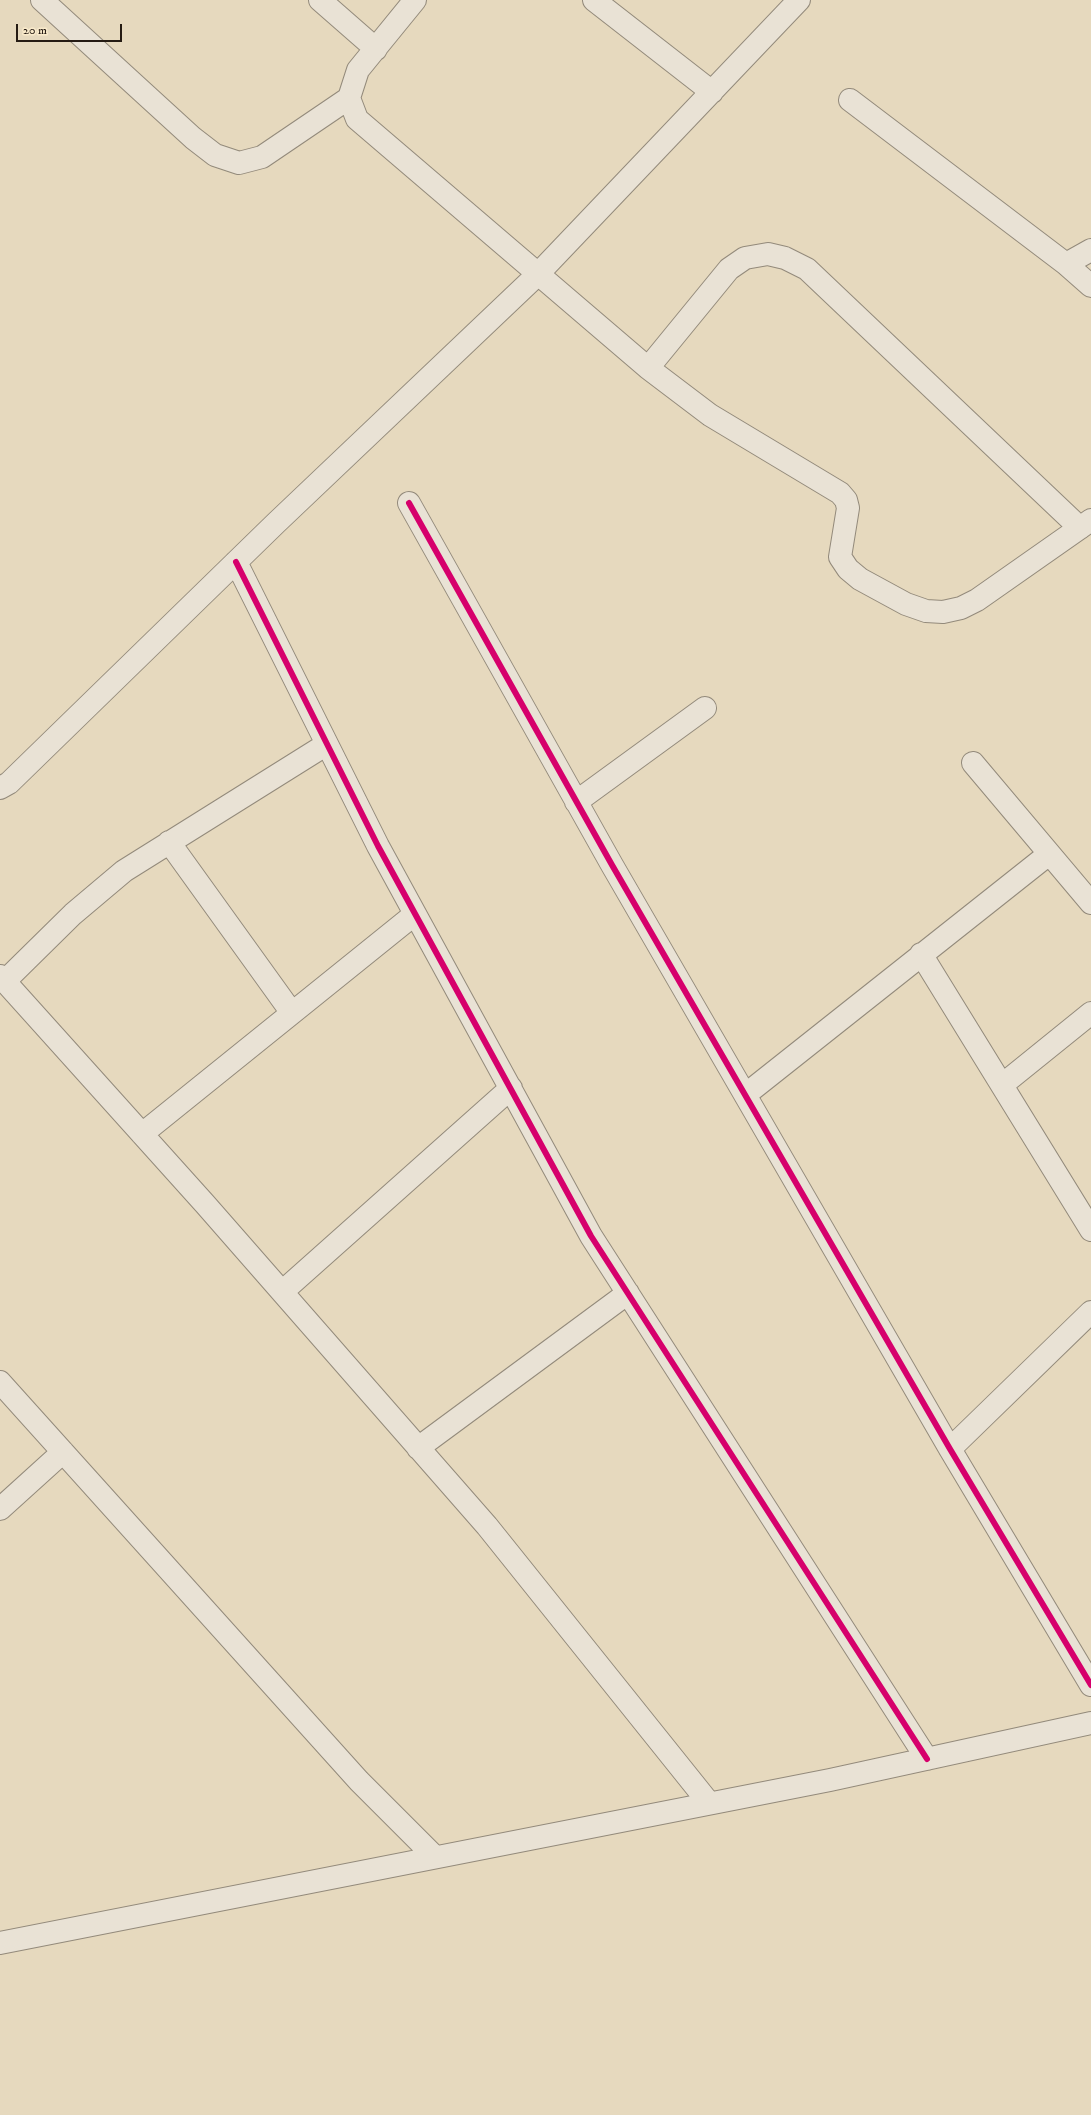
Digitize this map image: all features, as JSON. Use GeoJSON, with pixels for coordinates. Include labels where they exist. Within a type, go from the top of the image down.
{"type":"FeatureCollection","features":[{"type":"Feature","properties":{"kind":"street"},"geometry":{"type":"LineString","coordinates":[[42,0],[193,138],[215,155],[239,163],[262,157],[349,98],[358,70],[415,0]]}},
{"type":"Feature","properties":{"kind":"street"},"geometry":{"type":"LineString","coordinates":[[320,0],[376,49]]}},
{"type":"Feature","properties":{"kind":"street"},"geometry":{"type":"LineString","coordinates":[[594,0],[712,92]]}},
{"type":"Feature","properties":{"kind":"street"},"geometry":{"type":"LineString","coordinates":[[0,788],[8,783],[236,562],[537,275],[799,0]]}},
{"type":"Feature","properties":{"kind":"street"},"geometry":{"type":"LineString","coordinates":[[349,98],[357,119],[377,138],[648,368],[710,415],[831,486],[840,494],[846,500],[848,508],[840,549],[840,557],[842,563],[860,579],[906,604],[926,611],[943,612],[961,608],[977,600],[1085,524],[807,269],[785,258],[768,254],[745,258],[729,269],[648,368]]}},
{"type":"Feature","properties":{"kind":"street"},"geometry":{"type":"LineString","coordinates":[[850,100],[1066,264],[1091,286]]}},
{"type":"Feature","properties":{"kind":"street"},"geometry":{"type":"LineString","coordinates":[[1066,264],[1091,250]]}},
{"type":"Feature","properties":{"kind":"street"},"geometry":{"type":"LineString","coordinates":[[409,503],[576,802],[745,1095],[950,1449],[1091,1685]]}},
{"type":"Feature","properties":{"kind":"street"},"geometry":{"type":"LineString","coordinates":[[236,562],[378,846],[591,1236],[927,1759]]}},
{"type":"Feature","properties":{"kind":"street"},"geometry":{"type":"LineString","coordinates":[[576,802],[705,708]]}},
{"type":"Feature","properties":{"kind":"street"},"geometry":{"type":"LineString","coordinates":[[327,744],[168,842],[124,871],[73,914],[2,978],[282,1292],[487,1526],[709,1803]]}},
{"type":"Feature","properties":{"kind":"street"},"geometry":{"type":"LineString","coordinates":[[973,763],[1091,903]]}},
{"type":"Feature","properties":{"kind":"street"},"geometry":{"type":"LineString","coordinates":[[168,842],[292,1013]]}},
{"type":"Feature","properties":{"kind":"street"},"geometry":{"type":"LineString","coordinates":[[745,1095],[921,954],[1050,854]]}},
{"type":"Feature","properties":{"kind":"street"},"geometry":{"type":"LineString","coordinates":[[142,1134],[415,914]]}},
{"type":"Feature","properties":{"kind":"street"},"geometry":{"type":"LineString","coordinates":[[921,954],[1091,1230]]}},
{"type":"Feature","properties":{"kind":"street"},"geometry":{"type":"LineString","coordinates":[[1002,1086],[1091,1013]]}},
{"type":"Feature","properties":{"kind":"street"},"geometry":{"type":"LineString","coordinates":[[282,1292],[511,1088]]}},
{"type":"Feature","properties":{"kind":"street"},"geometry":{"type":"LineString","coordinates":[[418,1448],[628,1293]]}},
{"type":"Feature","properties":{"kind":"street"},"geometry":{"type":"LineString","coordinates":[[950,1449],[1091,1312]]}},
{"type":"Feature","properties":{"kind":"street"},"geometry":{"type":"LineString","coordinates":[[0,1382],[359,1782],[435,1857]]}},
{"type":"Feature","properties":{"kind":"street"},"geometry":{"type":"LineString","coordinates":[[0,1509],[63,1452]]}},
{"type":"Feature","properties":{"kind":"street"},"geometry":{"type":"LineString","coordinates":[[0,1943],[709,1803],[927,1759],[1091,1723]]}},
{"type":"Feature","properties":{"kind":"cycle path"},"geometry":{"type":"LineString","coordinates":[[409,503],[612,865],[950,1449],[1091,1685]]}},
{"type":"Feature","properties":{"kind":"cycle path"},"geometry":{"type":"LineString","coordinates":[[236,562],[378,846],[591,1236],[927,1759]]}}]}
